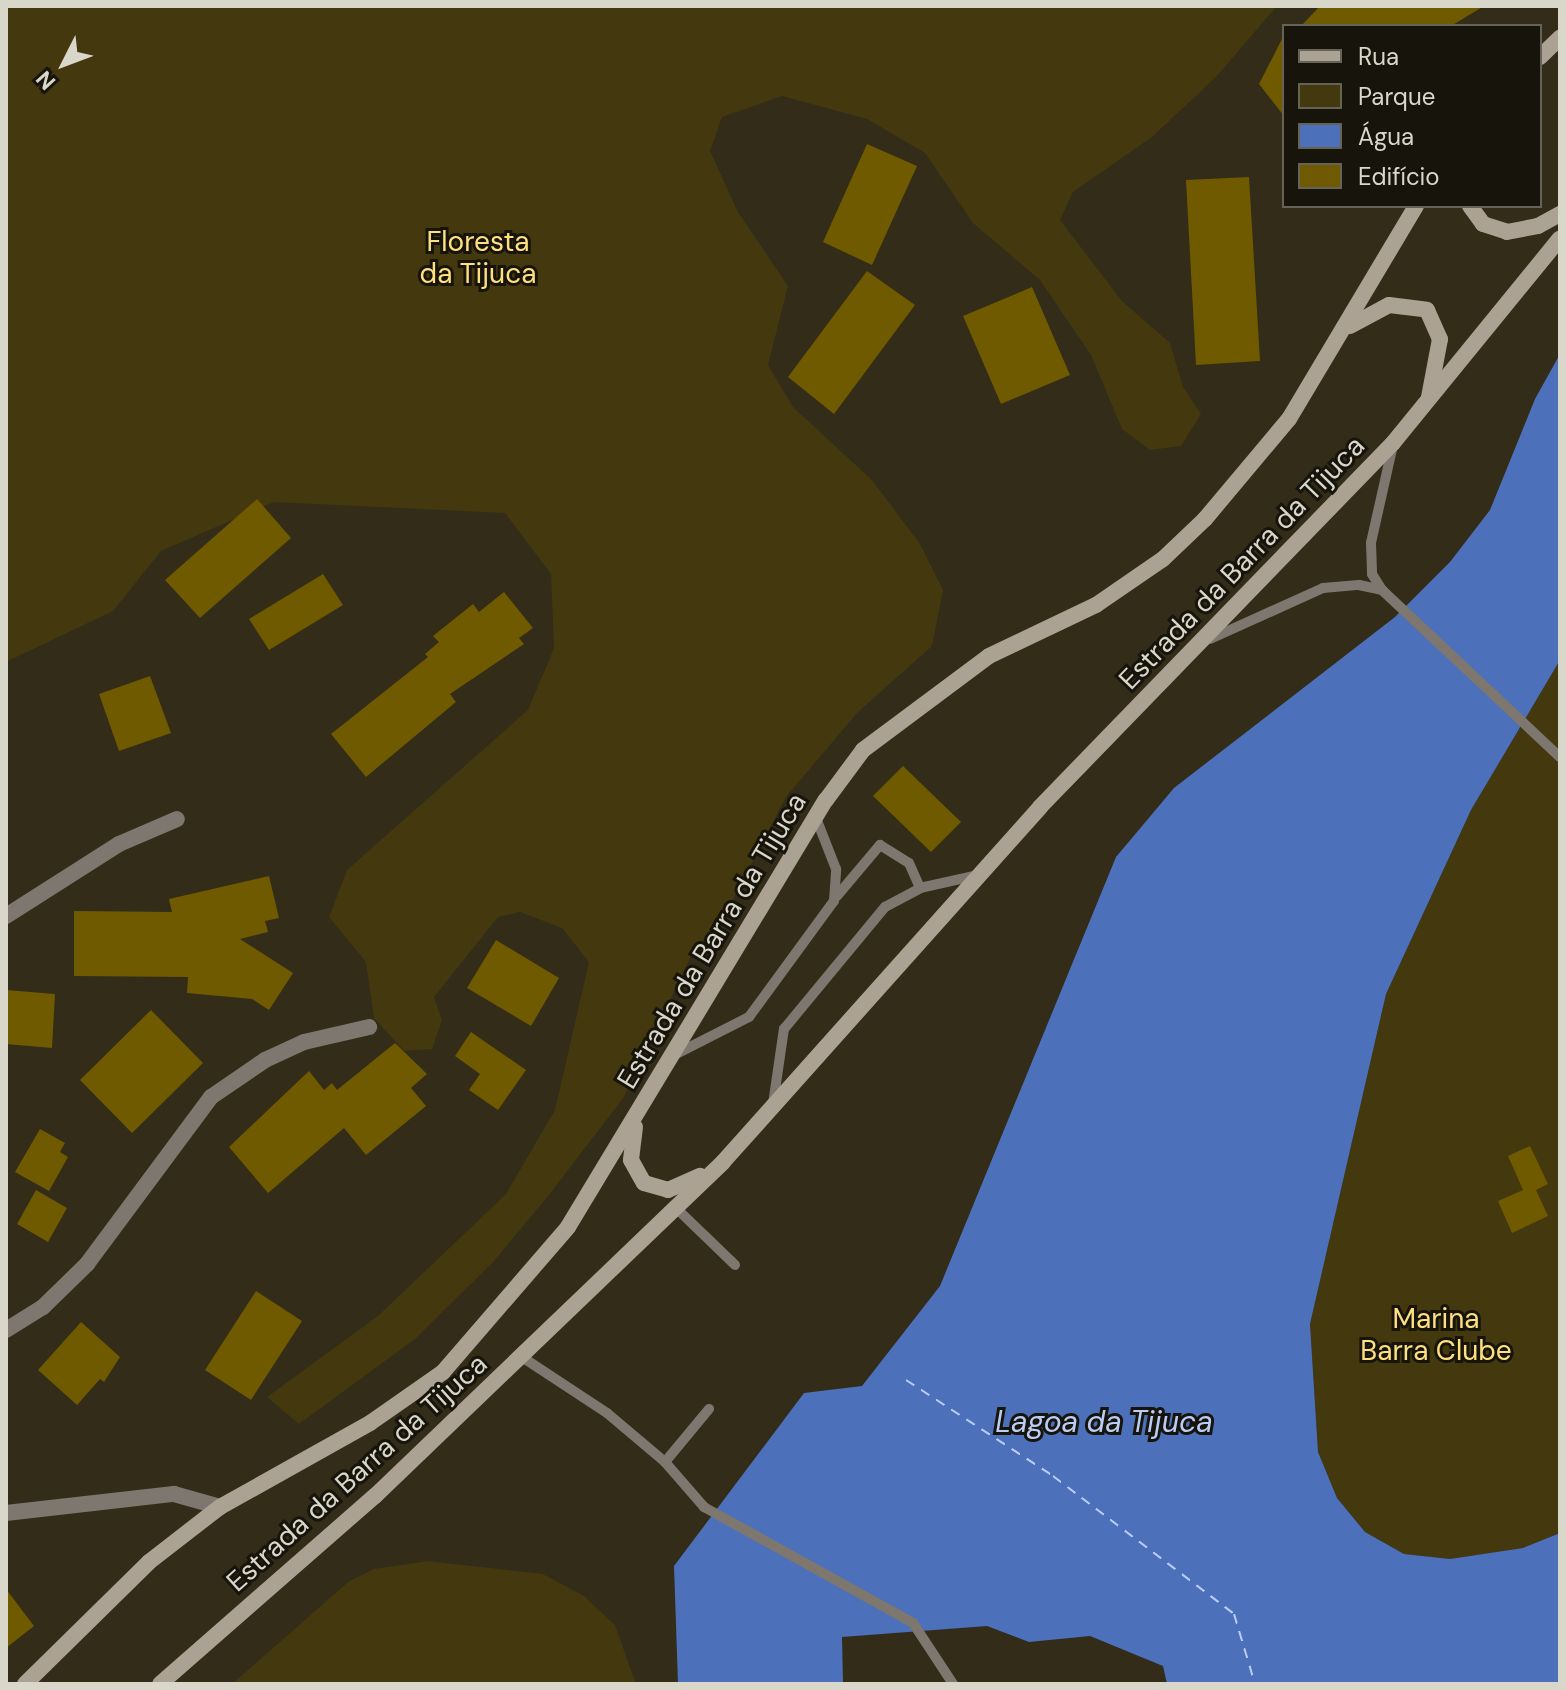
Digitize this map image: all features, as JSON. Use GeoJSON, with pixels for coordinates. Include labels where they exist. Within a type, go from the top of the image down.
{"type":"FeatureCollection","features":[{"type":"Feature","properties":{"kind":"main road"},"geometry":{"type":"LineString","coordinates":[[1542,55],[1560,38]]}},
{"type":"Feature","properties":{"kind":"main road","name":"Estrada da Barra da Tijuca"},"geometry":{"type":"LineString","coordinates":[[25,1684],[149,1562],[220,1507],[370,1423],[443,1372],[568,1227],[678,1053],[816,818],[863,750],[989,656],[1096,605],[1173,549],[1244,479],[1349,327],[1415,208]]}},
{"type":"Feature","properties":{"kind":"main road"},"geometry":{"type":"LineString","coordinates":[[1471,208],[1483,224],[1507,232],[1524,231],[1560,214]]}},
{"type":"Feature","properties":{"kind":"main road","name":"Estrada da Barra da Tijuca"},"geometry":{"type":"LineString","coordinates":[[160,1684],[375,1496],[723,1162],[1040,807],[1393,443],[1560,238]]}},
{"type":"Feature","properties":{"kind":"main road"},"geometry":{"type":"LineString","coordinates":[[1349,327],[1389,305],[1427,310],[1439,328],[1440,351],[1428,403]]}},
{"type":"Feature","properties":{"kind":"main road"},"geometry":{"type":"LineString","coordinates":[[640,1110],[631,1160],[644,1183],[668,1190],[723,1162]]}},
{"type":"Feature","properties":{"kind":"street"},"geometry":{"type":"LineString","coordinates":[[6,916],[119,844],[177,819]]}},
{"type":"Feature","properties":{"kind":"street"},"geometry":{"type":"LineString","coordinates":[[6,1330],[43,1307],[87,1264],[211,1097],[234,1078],[304,1042],[369,1027]]}},
{"type":"Feature","properties":{"kind":"street"},"geometry":{"type":"LineString","coordinates":[[6,1513],[174,1494],[220,1507]]}},
{"type":"Feature","properties":{"kind":"street"},"geometry":{"type":"LineString","coordinates":[[15,1684],[52,1658]]}},
{"type":"Feature","properties":{"kind":"lane"},"geometry":{"type":"LineString","coordinates":[[1393,443],[1369,558],[1382,590],[1560,757]]}},
{"type":"Feature","properties":{"kind":"lane"},"geometry":{"type":"LineString","coordinates":[[1204,641],[1323,588],[1359,585],[1382,590]]}},
{"type":"Feature","properties":{"kind":"lane"},"geometry":{"type":"LineString","coordinates":[[816,818],[836,869],[834,901]]}},
{"type":"Feature","properties":{"kind":"lane"},"geometry":{"type":"LineString","coordinates":[[678,1053],[749,1017],[834,901],[880,845],[909,863],[920,888]]}},
{"type":"Feature","properties":{"kind":"lane"},"geometry":{"type":"LineString","coordinates":[[773,1104],[778,1047],[790,1019],[885,907],[920,888],[982,875]]}},
{"type":"Feature","properties":{"kind":"lane"},"geometry":{"type":"LineString","coordinates":[[676,1208],[735,1265]]}},
{"type":"Feature","properties":{"kind":"lane"},"geometry":{"type":"LineString","coordinates":[[522,1357],[607,1413],[665,1462],[704,1507],[919,1627],[953,1684]]}},
{"type":"Feature","properties":{"kind":"lane"},"geometry":{"type":"LineString","coordinates":[[665,1462],[709,1409]]}},
{"type":"Feature","properties":{"kind":"green space","name":"Floresta da Tijuca"},"geometry":{"type":"Polygon","coordinates":[[[6,6],[1277,6],[1216,77],[1152,137],[1073,192],[1060,220],[1122,301],[1170,343],[1183,387],[1201,414],[1181,446],[1150,450],[1122,429],[1091,355],[1040,280],[973,223],[925,153],[867,119],[782,96],[722,117],[710,151],[738,212],[788,286],[768,365],[793,407],[872,480],[920,544],[943,590],[932,646],[857,713],[786,797],[729,907],[692,954],[624,1097],[549,1195],[493,1262],[415,1339],[299,1424],[267,1397],[378,1316],[506,1194],[555,1110],[589,962],[562,928],[520,912],[498,917],[434,997],[442,1020],[432,1049],[404,1051],[374,1018],[366,962],[329,917],[347,870],[528,710],[554,648],[551,574],[505,513],[274,502],[161,551],[113,611],[6,662],[6,6]]]}},
{"type":"Feature","properties":{"kind":"green space","name":"Marina Barra Clube"},"geometry":{"type":"Polygon","coordinates":[[[1560,660],[1560,1533],[1523,1548],[1450,1559],[1404,1554],[1365,1532],[1337,1498],[1318,1452],[1310,1324],[1386,994],[1471,810],[1560,660]]]}},
{"type":"Feature","properties":{"kind":"green space"},"geometry":{"type":"Polygon","coordinates":[[[428,1561],[543,1574],[584,1596],[615,1625],[636,1684],[232,1684],[348,1582],[374,1569],[428,1561]]]}},
{"type":"Feature","properties":{"kind":"water","name":"Lagoa da Tijuca"},"geometry":{"type":"Polygon","coordinates":[[[1560,354],[1560,660],[1471,810],[1386,994],[1310,1324],[1318,1452],[1337,1498],[1365,1532],[1404,1554],[1450,1559],[1523,1548],[1560,1533],[1560,1684],[1167,1684],[1163,1666],[1090,1636],[1029,1642],[987,1626],[842,1637],[843,1684],[678,1684],[674,1566],[804,1393],[862,1386],[940,1286],[1116,857],[1174,788],[1395,617],[1450,562],[1490,510],[1535,399],[1560,354]]]}},
{"type":"Feature","properties":{"kind":"building"},"geometry":{"type":"Polygon","coordinates":[[[1320,6],[1484,6],[1454,24],[1303,24],[1320,6]]]}},
{"type":"Feature","properties":{"kind":"building"},"geometry":{"type":"Polygon","coordinates":[[[1282,39],[1282,113],[1259,84],[1282,39]]]}},
{"type":"Feature","properties":{"kind":"building"},"geometry":{"type":"Polygon","coordinates":[[[867,144],[917,166],[872,265],[823,242],[867,144]]]}},
{"type":"Feature","properties":{"kind":"building"},"geometry":{"type":"Polygon","coordinates":[[[1249,177],[1260,361],[1196,365],[1186,180],[1249,177]]]}},
{"type":"Feature","properties":{"kind":"building"},"geometry":{"type":"Polygon","coordinates":[[[867,271],[915,305],[834,414],[788,377],[867,271]]]}},
{"type":"Feature","properties":{"kind":"building"},"geometry":{"type":"Polygon","coordinates":[[[1032,287],[1070,375],[1001,404],[963,316],[1032,287]]]}},
{"type":"Feature","properties":{"kind":"building"},"geometry":{"type":"Polygon","coordinates":[[[257,499],[291,538],[200,618],[165,580],[257,499]]]}},
{"type":"Feature","properties":{"kind":"building"},"geometry":{"type":"Polygon","coordinates":[[[323,574],[343,605],[269,650],[249,619],[323,574]]]}},
{"type":"Feature","properties":{"kind":"building"},"geometry":{"type":"Polygon","coordinates":[[[504,592],[533,628],[519,638],[524,644],[450,694],[456,702],[366,777],[331,734],[428,657],[425,654],[439,642],[433,636],[473,604],[479,612],[504,592]]]}},
{"type":"Feature","properties":{"kind":"building"},"geometry":{"type":"Polygon","coordinates":[[[150,676],[171,733],[119,751],[99,694],[150,676]]]}},
{"type":"Feature","properties":{"kind":"building"},"geometry":{"type":"Polygon","coordinates":[[[903,766],[961,822],[931,852],[873,796],[903,766]]]}},
{"type":"Feature","properties":{"kind":"building"},"geometry":{"type":"Polygon","coordinates":[[[269,876],[279,918],[265,921],[268,932],[240,939],[293,973],[269,1010],[252,999],[187,993],[188,977],[74,976],[74,911],[172,912],[169,899],[269,876]]]}},
{"type":"Feature","properties":{"kind":"building"},"geometry":{"type":"Polygon","coordinates":[[[496,940],[559,978],[531,1026],[467,988],[496,940]]]}},
{"type":"Feature","properties":{"kind":"building"},"geometry":{"type":"Polygon","coordinates":[[[6,990],[55,994],[52,1048],[6,1044],[6,990]]]}},
{"type":"Feature","properties":{"kind":"building"},"geometry":{"type":"Polygon","coordinates":[[[151,1010],[203,1063],[132,1133],[80,1080],[151,1010]]]}},
{"type":"Feature","properties":{"kind":"building"},"geometry":{"type":"Polygon","coordinates":[[[471,1032],[526,1070],[498,1110],[469,1090],[480,1074],[455,1056],[471,1032]]]}},
{"type":"Feature","properties":{"kind":"building"},"geometry":{"type":"Polygon","coordinates":[[[395,1043],[427,1074],[411,1088],[426,1106],[366,1155],[344,1128],[268,1193],[229,1147],[309,1071],[324,1090],[332,1083],[337,1090],[395,1043]]]}},
{"type":"Feature","properties":{"kind":"building"},"geometry":{"type":"Polygon","coordinates":[[[40,1129],[65,1143],[60,1152],[68,1157],[49,1191],[15,1172],[40,1129]]]}},
{"type":"Feature","properties":{"kind":"building"},"geometry":{"type":"Polygon","coordinates":[[[1530,1146],[1548,1184],[1536,1190],[1548,1216],[1512,1233],[1498,1201],[1523,1190],[1508,1156],[1530,1146]]]}},
{"type":"Feature","properties":{"kind":"building"},"geometry":{"type":"Polygon","coordinates":[[[36,1190],[67,1208],[48,1242],[17,1224],[36,1190]]]}},
{"type":"Feature","properties":{"kind":"building"},"geometry":{"type":"Polygon","coordinates":[[[256,1291],[302,1321],[251,1400],[205,1370],[256,1291]]]}},
{"type":"Feature","properties":{"kind":"building"},"geometry":{"type":"Polygon","coordinates":[[[81,1322],[120,1357],[104,1382],[100,1379],[77,1405],[38,1370],[81,1322]]]}},
{"type":"Feature","properties":{"kind":"building"},"geometry":{"type":"Polygon","coordinates":[[[6,1589],[34,1626],[6,1648],[6,1589]]]}},
{"type":"Feature","properties":{"kind":"ferry route"},"geometry":{"type":"LineString","coordinates":[[906,1380],[1053,1476],[1234,1614],[1255,1684]]}}]}
